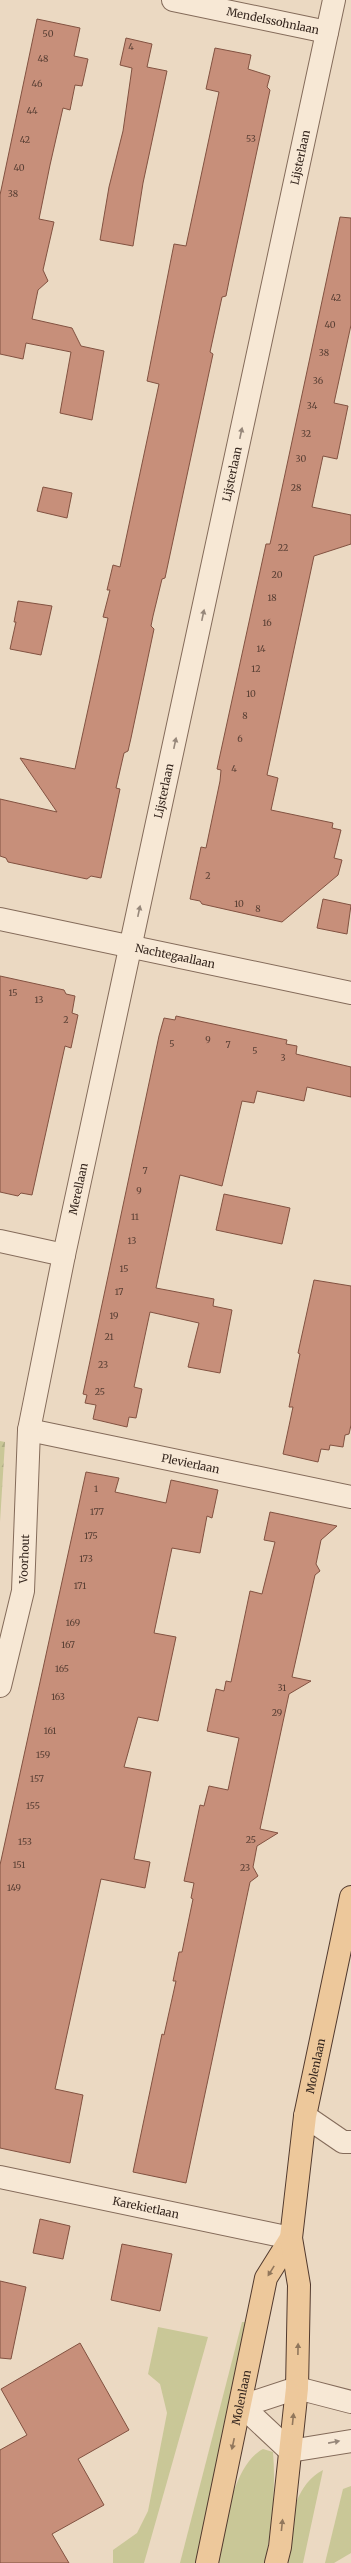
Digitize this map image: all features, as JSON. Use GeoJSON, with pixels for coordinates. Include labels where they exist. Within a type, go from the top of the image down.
{"type":"FeatureCollection","features":[{"type":"Feature","properties":{"kind":"main road","name":"Molenlaan"},"geometry":{"type":"LineString","coordinates":[[276,2563],[280,2547],[297,2388],[299,2286],[292,2238],[305,2116],[351,1897]]}},
{"type":"Feature","properties":{"kind":"main road","name":"Molenlaan"},"geometry":{"type":"LineString","coordinates":[[207,2563],[242,2406],[266,2278],[292,2238]]}},
{"type":"Feature","properties":{"kind":"street","name":"Mendelssohnlaan"},"geometry":{"type":"LineString","coordinates":[[173,0],[327,32]]}},
{"type":"Feature","properties":{"kind":"street","name":"Lijsterlaan"},"geometry":{"type":"LineString","coordinates":[[131,949],[334,0]]}},
{"type":"Feature","properties":{"kind":"street","name":"Nachtegaallaan"},"geometry":{"type":"LineString","coordinates":[[0,920],[131,949],[351,993]]}},
{"type":"Feature","properties":{"kind":"street","name":"Merellaan"},"geometry":{"type":"LineString","coordinates":[[29,1430],[64,1255],[131,949]]}},
{"type":"Feature","properties":{"kind":"street"},"geometry":{"type":"LineString","coordinates":[[0,1241],[64,1255]]}},
{"type":"Feature","properties":{"kind":"street","name":"Plevierlaan"},"geometry":{"type":"LineString","coordinates":[[29,1430],[351,1497]]}},
{"type":"Feature","properties":{"kind":"street","name":"Voorhout"},"geometry":{"type":"LineString","coordinates":[[0,1686],[23,1591],[29,1430]]}},
{"type":"Feature","properties":{"kind":"street"},"geometry":{"type":"LineString","coordinates":[[305,2116],[343,2142],[351,2142]]}},
{"type":"Feature","properties":{"kind":"street","name":"Karekietlaan"},"geometry":{"type":"LineString","coordinates":[[0,2177],[292,2238]]}},
{"type":"Feature","properties":{"kind":"street"},"geometry":{"type":"LineString","coordinates":[[351,2402],[297,2388],[242,2406],[290,2451],[351,2441]]}},
{"type":"Feature","properties":{"kind":"green space"},"geometry":{"type":"Polygon","coordinates":[[[0,1441],[5,1442],[0,1522],[0,1441]]]}},
{"type":"Feature","properties":{"kind":"green space"},"geometry":{"type":"Polygon","coordinates":[[[242,2322],[248,2322],[198,2563],[180,2563],[242,2322]]]}},
{"type":"Feature","properties":{"kind":"green space"},"geometry":{"type":"Polygon","coordinates":[[[158,2327],[208,2337],[144,2563],[113,2563],[113,2550],[137,2533],[148,2511],[167,2413],[160,2384],[148,2374],[158,2327]]]}},
{"type":"Feature","properties":{"kind":"green space"},"geometry":{"type":"Polygon","coordinates":[[[263,2449],[273,2452],[274,2466],[273,2508],[265,2563],[216,2563],[226,2517],[237,2484],[252,2457],[263,2449]]]}},
{"type":"Feature","properties":{"kind":"green space"},"geometry":{"type":"Polygon","coordinates":[[[323,2470],[303,2563],[284,2563],[290,2524],[298,2499],[304,2487],[312,2478],[323,2470]]]}},
{"type":"Feature","properties":{"kind":"green space"},"geometry":{"type":"Polygon","coordinates":[[[351,2486],[351,2553],[334,2563],[325,2563],[343,2489],[351,2486]]]}},
{"type":"Feature","properties":{"kind":"building"},"geometry":{"type":"Polygon","coordinates":[[[37,19],[80,28],[74,56],[88,59],[82,86],[75,85],[70,110],[63,108],[50,165],[39,219],[54,222],[43,270],[48,281],[38,290],[32,319],[72,328],[81,346],[104,351],[92,420],[60,413],[71,352],[26,343],[23,359],[0,354],[0,195],[37,19]]]}},
{"type":"Feature","properties":{"kind":"building"},"geometry":{"type":"Polygon","coordinates":[[[126,38],[152,44],[147,67],[167,71],[143,183],[133,246],[100,240],[109,187],[123,131],[132,68],[120,65],[126,38]]]}},
{"type":"Feature","properties":{"kind":"building"},"geometry":{"type":"Polygon","coordinates":[[[215,48],[251,55],[248,69],[270,76],[267,87],[270,90],[226,296],[222,297],[210,352],[213,354],[165,578],[162,579],[153,616],[151,626],[154,629],[131,738],[128,751],[124,753],[116,788],[120,789],[101,878],[91,876],[87,879],[8,862],[6,858],[0,856],[0,799],[57,812],[20,758],[75,769],[108,618],[103,617],[110,590],[107,590],[113,565],[120,567],[159,384],[147,381],[174,244],[186,246],[219,92],[206,89],[215,48]]]}},
{"type":"Feature","properties":{"kind":"building"},"geometry":{"type":"Polygon","coordinates":[[[340,217],[351,218],[351,325],[334,403],[348,406],[337,459],[323,456],[312,507],[351,515],[351,544],[314,556],[267,775],[278,778],[271,810],[333,823],[332,828],[341,830],[334,858],[342,860],[338,875],[282,922],[202,904],[200,901],[190,899],[201,847],[206,848],[220,781],[221,770],[217,769],[266,544],[270,544],[340,217]]]}},
{"type":"Feature","properties":{"kind":"building"},"geometry":{"type":"Polygon","coordinates":[[[43,487],[72,493],[67,518],[37,511],[43,487]]]}},
{"type":"Feature","properties":{"kind":"building"},"geometry":{"type":"Polygon","coordinates":[[[18,601],[52,606],[41,655],[10,649],[16,622],[14,622],[18,601]]]}},
{"type":"Feature","properties":{"kind":"building"},"geometry":{"type":"Polygon","coordinates":[[[323,899],[351,905],[347,934],[317,928],[323,899]]]}},
{"type":"Feature","properties":{"kind":"building"},"geometry":{"type":"Polygon","coordinates":[[[0,976],[64,990],[66,994],[75,996],[72,1013],[78,1015],[71,1048],[65,1046],[32,1195],[21,1193],[18,1196],[0,1192],[0,976]]]}},
{"type":"Feature","properties":{"kind":"building"},"geometry":{"type":"Polygon","coordinates":[[[176,1016],[287,1040],[286,1044],[297,1046],[296,1054],[351,1067],[351,1097],[307,1087],[304,1101],[257,1091],[254,1103],[242,1101],[222,1186],[180,1175],[156,1288],[214,1299],[213,1306],[232,1310],[220,1373],[188,1367],[199,1323],[150,1312],[134,1387],[142,1389],[136,1418],[129,1417],[127,1427],[93,1419],[96,1405],[85,1403],[87,1395],[83,1394],[159,1036],[164,1018],[175,1020],[176,1016]]]}},
{"type":"Feature","properties":{"kind":"building"},"geometry":{"type":"Polygon","coordinates":[[[224,1194],[290,1208],[282,1244],[216,1230],[224,1194]]]}},
{"type":"Feature","properties":{"kind":"building"},"geometry":{"type":"Polygon","coordinates":[[[314,1280],[351,1286],[351,1425],[349,1434],[345,1435],[343,1447],[330,1445],[329,1450],[321,1449],[318,1462],[283,1454],[293,1407],[289,1407],[300,1354],[298,1353],[314,1280]]]}},
{"type":"Feature","properties":{"kind":"building"},"geometry":{"type":"Polygon","coordinates":[[[86,1472],[119,1478],[115,1492],[166,1503],[171,1480],[218,1490],[212,1518],[207,1516],[200,1553],[172,1548],[154,1633],[176,1637],[158,1721],[138,1717],[124,1767],[151,1772],[134,1859],[150,1862],[145,1888],[101,1879],[55,2089],[83,2095],[70,2163],[0,2148],[0,1865],[86,1472]]]}},
{"type":"Feature","properties":{"kind":"building"},"geometry":{"type":"Polygon","coordinates":[[[270,1512],[337,1526],[321,1540],[316,1564],[320,1571],[315,1575],[292,1677],[311,1681],[289,1694],[260,1829],[278,1833],[257,1846],[253,1867],[258,1876],[250,1882],[186,2183],[133,2172],[162,2034],[164,2035],[176,1981],[173,1981],[179,1952],[182,1952],[193,1899],[191,1898],[194,1883],[184,1881],[200,1805],[204,1806],[209,1786],[228,1790],[239,1738],[207,1731],[216,1689],[224,1691],[226,1681],[231,1682],[250,1591],[262,1594],[275,1542],[264,1540],[270,1512]]]}},
{"type":"Feature","properties":{"kind":"building"},"geometry":{"type":"Polygon","coordinates":[[[40,2219],[70,2226],[63,2259],[33,2253],[40,2219]]]}},
{"type":"Feature","properties":{"kind":"building"},"geometry":{"type":"Polygon","coordinates":[[[122,2244],[172,2254],[160,2311],[111,2300],[122,2244]]]}},
{"type":"Feature","properties":{"kind":"building"},"geometry":{"type":"Polygon","coordinates":[[[0,2281],[26,2287],[11,2359],[0,2358],[0,2281]]]}},
{"type":"Feature","properties":{"kind":"building"},"geometry":{"type":"Polygon","coordinates":[[[80,2343],[129,2430],[78,2459],[104,2505],[52,2534],[69,2563],[0,2563],[0,2450],[27,2435],[1,2389],[80,2343]]]}}]}
